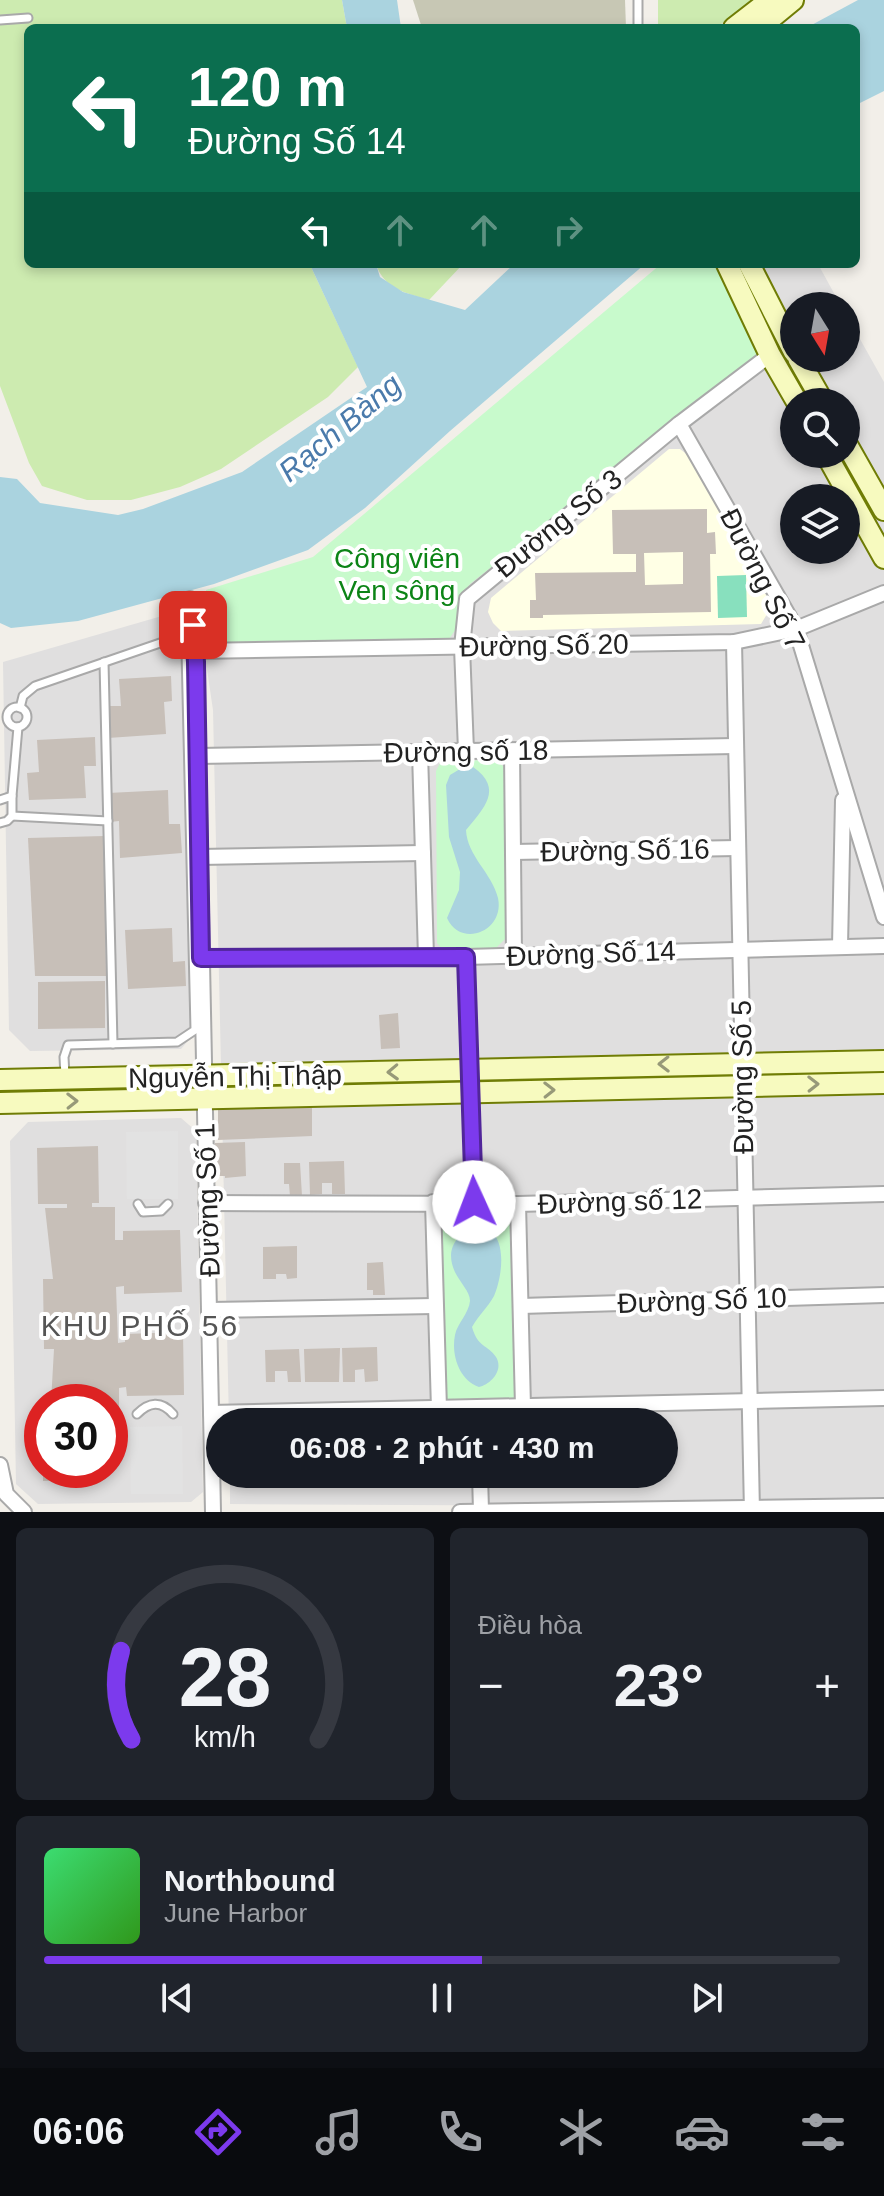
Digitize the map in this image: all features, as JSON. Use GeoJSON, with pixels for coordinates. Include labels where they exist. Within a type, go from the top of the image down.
{"type":"FeatureCollection","features":[{"type":"Feature","properties":{"kind":"main road"},"geometry":{"type":"LineString","coordinates":[[743,24],[793,0]]}},
{"type":"Feature","properties":{"kind":"main road"},"geometry":{"type":"LineString","coordinates":[[729,268],[789,388]]}},
{"type":"Feature","properties":{"kind":"main road"},"geometry":{"type":"LineString","coordinates":[[751,268],[780,325]]}},
{"type":"Feature","properties":{"kind":"main road"},"geometry":{"type":"LineString","coordinates":[[834,468],[884,558]]}},
{"type":"Feature","properties":{"kind":"main road"},"geometry":{"type":"LineString","coordinates":[[860,468],[884,510]]}},
{"type":"Feature","properties":{"kind":"main road"},"geometry":{"type":"LineString","coordinates":[[742,1063],[884,1061]]}},
{"type":"Feature","properties":{"kind":"main road","name":"Nguyễn Thị Thập"},"geometry":{"type":"LineString","coordinates":[[7,1103],[144,1099],[204,1088],[471,1069],[742,1063]]}},
{"type":"Feature","properties":{"kind":"main road","name":"Nguyễn Thị Thập"},"geometry":{"type":"LineString","coordinates":[[7,1080],[66,1079],[204,1088],[471,1092]]}},
{"type":"Feature","properties":{"kind":"main road"},"geometry":{"type":"LineString","coordinates":[[7,1080],[7,1103]]}},
{"type":"Feature","properties":{"kind":"main road"},"geometry":{"type":"LineString","coordinates":[[471,1092],[884,1083]]}},
{"type":"Feature","properties":{"kind":"street","name":"Đường Số 3"},"geometry":{"type":"LineString","coordinates":[[466,751],[462,647],[467,599],[679,424],[770,355]]}},
{"type":"Feature","properties":{"kind":"street","name":"Đường Số 7"},"geometry":{"type":"LineString","coordinates":[[679,424],[796,629],[884,917]]}},
{"type":"Feature","properties":{"kind":"street","name":"Đường Số 20"},"geometry":{"type":"LineString","coordinates":[[192,663],[462,647],[734,642],[796,629],[884,593]]}},
{"type":"Feature","properties":{"kind":"street","name":"Đường Số 1"},"geometry":{"type":"LineString","coordinates":[[190,599],[198,756],[211,1408]]}},
{"type":"Feature","properties":{"kind":"street","name":"Đường Số 5"},"geometry":{"type":"LineString","coordinates":[[734,642],[752,1509]]}},
{"type":"Feature","properties":{"kind":"street","name":"Đường số 18"},"geometry":{"type":"LineString","coordinates":[[198,756],[735,746]]}},
{"type":"Feature","properties":{"kind":"street"},"geometry":{"type":"LineString","coordinates":[[512,751],[514,956]]}},
{"type":"Feature","properties":{"kind":"street"},"geometry":{"type":"LineString","coordinates":[[420,752],[426,957]]}},
{"type":"Feature","properties":{"kind":"street","name":"Đường Số 7"},"geometry":{"type":"LineString","coordinates":[[840,946],[843,787]]}},
{"type":"Feature","properties":{"kind":"street","name":"Đường Số 16"},"geometry":{"type":"LineString","coordinates":[[513,852],[737,848]]}},
{"type":"Feature","properties":{"kind":"street"},"geometry":{"type":"LineString","coordinates":[[200,857],[423,853]]}},
{"type":"Feature","properties":{"kind":"street","name":"Đường Số 14"},"geometry":{"type":"LineString","coordinates":[[201,958],[466,957],[884,946]]}},
{"type":"Feature","properties":{"kind":"street"},"geometry":{"type":"LineString","coordinates":[[466,957],[474,1202]]}},
{"type":"Feature","properties":{"kind":"street"},"geometry":{"type":"LineString","coordinates":[[745,1198],[884,1194]]}},
{"type":"Feature","properties":{"kind":"street","name":"Đường số 12"},"geometry":{"type":"LineString","coordinates":[[206,1203],[518,1204],[745,1198]]}},
{"type":"Feature","properties":{"kind":"street"},"geometry":{"type":"LineString","coordinates":[[433,1202],[439,1408]]}},
{"type":"Feature","properties":{"kind":"street"},"geometry":{"type":"LineString","coordinates":[[518,1204],[523,1407]]}},
{"type":"Feature","properties":{"kind":"street","name":"Đường Số 10"},"geometry":{"type":"LineString","coordinates":[[521,1306],[884,1295]]}},
{"type":"Feature","properties":{"kind":"street"},"geometry":{"type":"LineString","coordinates":[[210,1310],[434,1306]]}},
{"type":"Feature","properties":{"kind":"street"},"geometry":{"type":"LineString","coordinates":[[517,1408],[884,1398]]}},
{"type":"Feature","properties":{"kind":"street"},"geometry":{"type":"LineString","coordinates":[[0,1465],[6,1494],[24,1512]]}},
{"type":"Feature","properties":{"kind":"street","name":"Đường Số 1"},"geometry":{"type":"LineString","coordinates":[[213,1488],[213,1512]]}},
{"type":"Feature","properties":{"kind":"street"},"geometry":{"type":"LineString","coordinates":[[480,1488],[481,1511]]}},
{"type":"Feature","properties":{"kind":"street"},"geometry":{"type":"LineString","coordinates":[[460,1512],[884,1506]]}},
{"type":"Feature","properties":{"kind":"lane"},"geometry":{"type":"LineString","coordinates":[[638,0],[638,24]]}},
{"type":"Feature","properties":{"kind":"lane"},"geometry":{"type":"LineString","coordinates":[[0,20],[28,18]]}},
{"type":"Feature","properties":{"kind":"lane"},"geometry":{"type":"LineString","coordinates":[[20,708],[23,696],[35,686],[163,642],[186,651],[192,663],[195,1030],[177,1042],[68,1045],[64,1057],[66,1079]]}},
{"type":"Feature","properties":{"kind":"lane"},"geometry":{"type":"LineString","coordinates":[[104,662],[113,1044]]}},
{"type":"Feature","properties":{"kind":"lane"},"geometry":{"type":"LineString","coordinates":[[20,708],[27,715],[27,720],[18,727],[11,726],[7,718],[11,710],[20,708]]}},
{"type":"Feature","properties":{"kind":"lane"},"geometry":{"type":"LineString","coordinates":[[0,823],[12,816],[18,727]]}},
{"type":"Feature","properties":{"kind":"lane"},"geometry":{"type":"LineString","coordinates":[[0,800],[12,796]]}},
{"type":"Feature","properties":{"kind":"lane"},"geometry":{"type":"LineString","coordinates":[[12,816],[108,821]]}},
{"type":"Feature","properties":{"kind":"lane"},"geometry":{"type":"LineString","coordinates":[[138,1204],[143,1212],[161,1211],[168,1204]]}},
{"type":"Feature","properties":{"kind":"lane"},"geometry":{"type":"LineString","coordinates":[[137,1414],[145,1406],[157,1403],[173,1414]]}},
{"type":"Feature","properties":{"kind":"shaded area"},"geometry":{"type":"Polygon","coordinates":[[[413,0],[625,0],[626,24],[421,24],[413,0]]]}},
{"type":"Feature","properties":{"kind":"shaded area"},"geometry":{"type":"Polygon","coordinates":[[[674,268],[820,268],[833,292],[780,292],[780,372],[860,372],[860,339],[884,382],[884,1505],[230,1504],[230,1488],[678,1488],[678,1408],[229,1408],[213,710],[197,602],[264,589],[435,501],[674,268]]]}},
{"type":"Feature","properties":{"kind":"shaded area"},"geometry":{"type":"Polygon","coordinates":[[[669,449],[680,449],[690,457],[772,606],[761,624],[501,631],[488,612],[491,598],[669,449]]]}},
{"type":"Feature","properties":{"kind":"shaded area"},"geometry":{"type":"Polygon","coordinates":[[[186,609],[192,1036],[181,1049],[30,1051],[9,1030],[3,662],[186,609]]]}},
{"type":"Feature","properties":{"kind":"shaded area"},"geometry":{"type":"Polygon","coordinates":[[[181,1118],[196,1131],[203,1492],[191,1502],[38,1504],[16,1484],[10,1141],[28,1122],[181,1118]]]}},
{"type":"Feature","properties":{"kind":"shaded area"},"geometry":{"type":"Polygon","coordinates":[[[178,1131],[178,1199],[127,1199],[126,1132],[178,1131]]]}},
{"type":"Feature","properties":{"kind":"shaded area"},"geometry":{"type":"Polygon","coordinates":[[[182,1426],[183,1494],[131,1494],[130,1427],[182,1426]]]}},
{"type":"Feature","properties":{"kind":"green space"},"geometry":{"type":"Polygon","coordinates":[[[0,0],[342,0],[346,24],[24,24],[24,268],[312,268],[358,367],[328,397],[221,469],[180,487],[131,500],[87,500],[42,486],[29,463],[0,386],[0,0]]]}},
{"type":"Feature","properties":{"kind":"green space"},"geometry":{"type":"Polygon","coordinates":[[[658,0],[752,0],[721,24],[658,24],[658,0]]]}},
{"type":"Feature","properties":{"kind":"green space"},"geometry":{"type":"Polygon","coordinates":[[[378,268],[459,268],[429,300],[390,285],[378,268]]]}},
{"type":"Feature","properties":{"kind":"green space","name":"Công viên Ven sông"},"geometry":{"type":"Polygon","coordinates":[[[656,268],[719,268],[760,349],[756,359],[470,584],[459,599],[458,626],[449,639],[220,644],[214,639],[206,620],[206,590],[313,557],[656,268]]]}},
{"type":"Feature","properties":{"kind":"green space"},"geometry":{"type":"Polygon","coordinates":[[[746,575],[747,617],[718,618],[717,576],[746,575]]]}},
{"type":"Feature","properties":{"kind":"green space"},"geometry":{"type":"Polygon","coordinates":[[[497,760],[505,768],[505,939],[496,948],[443,950],[437,943],[436,771],[441,761],[497,760]]]}},
{"type":"Feature","properties":{"kind":"green space"},"geometry":{"type":"Polygon","coordinates":[[[508,1208],[515,1219],[518,1395],[512,1401],[450,1402],[443,1395],[438,1219],[446,1210],[508,1208]]]}},
{"type":"Feature","properties":{"kind":"water"},"geometry":{"type":"Polygon","coordinates":[[[342,0],[397,0],[400,24],[346,24],[342,0]]]}},
{"type":"Feature","properties":{"kind":"water"},"geometry":{"type":"Polygon","coordinates":[[[858,0],[884,0],[884,91],[860,103],[860,24],[813,24],[858,0]]]}},
{"type":"Feature","properties":{"kind":"water","name":"Rạch Bàng"},"geometry":{"type":"Polygon","coordinates":[[[377,268],[380,277],[403,292],[465,310],[510,268],[640,268],[365,508],[308,550],[214,584],[78,621],[11,628],[0,623],[0,477],[17,479],[40,503],[118,515],[143,509],[242,472],[367,387],[312,269],[377,268]]]}},
{"type":"Feature","properties":{"kind":"water"},"geometry":{"type":"Polygon","coordinates":[[[473,767],[488,783],[489,791],[484,806],[466,830],[467,839],[495,889],[498,910],[489,927],[471,934],[453,927],[447,918],[459,890],[460,872],[449,837],[446,785],[450,775],[473,767]]]}},
{"type":"Feature","properties":{"kind":"water"},"geometry":{"type":"Polygon","coordinates":[[[477,1227],[489,1230],[495,1236],[501,1252],[499,1281],[494,1296],[472,1327],[477,1339],[498,1362],[495,1376],[479,1387],[466,1379],[454,1351],[455,1335],[468,1310],[470,1298],[451,1258],[458,1239],[477,1227]]]}},
{"type":"Feature","properties":{"kind":"building"},"geometry":{"type":"Polygon","coordinates":[[[707,509],[707,533],[715,532],[716,554],[710,554],[711,612],[543,615],[543,618],[530,618],[530,600],[536,600],[535,573],[636,572],[636,554],[613,554],[612,510],[707,509]],[[683,552],[644,553],[645,585],[683,584],[683,552]]]}},
{"type":"Feature","properties":{"kind":"building"},"geometry":{"type":"Polygon","coordinates":[[[171,676],[172,701],[164,702],[166,734],[108,738],[106,706],[121,706],[119,679],[171,676]]]}},
{"type":"Feature","properties":{"kind":"building"},"geometry":{"type":"Polygon","coordinates":[[[95,737],[96,766],[84,766],[86,798],[29,800],[27,773],[39,772],[37,740],[95,737]]]}},
{"type":"Feature","properties":{"kind":"building"},"geometry":{"type":"Polygon","coordinates":[[[168,790],[169,824],[180,824],[182,853],[120,858],[119,821],[110,822],[108,793],[168,790]]]}},
{"type":"Feature","properties":{"kind":"building"},"geometry":{"type":"Polygon","coordinates":[[[104,836],[106,976],[35,976],[28,838],[104,836]]]}},
{"type":"Feature","properties":{"kind":"building"},"geometry":{"type":"Polygon","coordinates":[[[172,928],[173,962],[185,961],[186,986],[128,989],[125,930],[172,928]]]}},
{"type":"Feature","properties":{"kind":"building"},"geometry":{"type":"Polygon","coordinates":[[[105,981],[105,1028],[38,1029],[38,982],[105,981]]]}},
{"type":"Feature","properties":{"kind":"building"},"geometry":{"type":"Polygon","coordinates":[[[398,1013],[400,1048],[381,1049],[379,1015],[398,1013]]]}},
{"type":"Feature","properties":{"kind":"building"},"geometry":{"type":"Polygon","coordinates":[[[312,1103],[312,1136],[218,1140],[218,1104],[312,1103]]]}},
{"type":"Feature","properties":{"kind":"building"},"geometry":{"type":"Polygon","coordinates":[[[245,1142],[246,1176],[216,1176],[216,1170],[211,1170],[211,1149],[215,1149],[215,1143],[245,1142]]]}},
{"type":"Feature","properties":{"kind":"building"},"geometry":{"type":"Polygon","coordinates":[[[98,1146],[99,1203],[92,1203],[92,1207],[115,1207],[115,1240],[123,1240],[123,1231],[180,1230],[182,1292],[124,1294],[124,1286],[116,1287],[118,1343],[125,1342],[125,1334],[183,1332],[184,1395],[128,1396],[128,1384],[52,1384],[54,1349],[44,1349],[43,1279],[53,1279],[45,1208],[67,1208],[67,1204],[38,1204],[37,1148],[98,1146]]]}},
{"type":"Feature","properties":{"kind":"building"},"geometry":{"type":"Polygon","coordinates":[[[344,1161],[345,1194],[332,1194],[332,1183],[322,1183],[322,1194],[310,1195],[309,1162],[344,1161]]]}},
{"type":"Feature","properties":{"kind":"building"},"geometry":{"type":"Polygon","coordinates":[[[284,1163],[300,1163],[302,1196],[290,1196],[289,1184],[284,1184],[284,1163]]]}},
{"type":"Feature","properties":{"kind":"building"},"geometry":{"type":"Polygon","coordinates":[[[297,1246],[297,1278],[287,1279],[286,1274],[276,1274],[276,1279],[263,1279],[263,1247],[297,1246]]]}},
{"type":"Feature","properties":{"kind":"building"},"geometry":{"type":"Polygon","coordinates":[[[383,1262],[385,1295],[373,1295],[373,1290],[367,1290],[367,1263],[383,1262]]]}},
{"type":"Feature","properties":{"kind":"building"},"geometry":{"type":"Polygon","coordinates":[[[377,1347],[378,1381],[365,1382],[364,1369],[355,1370],[355,1382],[343,1382],[342,1348],[377,1347]]]}},
{"type":"Feature","properties":{"kind":"building"},"geometry":{"type":"Polygon","coordinates":[[[340,1348],[339,1382],[305,1382],[304,1349],[340,1348]]]}},
{"type":"Feature","properties":{"kind":"building"},"geometry":{"type":"Polygon","coordinates":[[[299,1349],[301,1382],[288,1382],[287,1371],[275,1371],[275,1382],[266,1382],[265,1350],[299,1349]]]}},
{"type":"Feature","properties":{"kind":"district","name":"KHU PHỐ 56"},"geometry":{"type":"Point","coordinates":[140,1326]}},
{"type":"Feature","properties":{"kind":"route"},"geometry":{"type":"LineString","coordinates":[[193,625],[201,958],[466,957],[474,1202]]}}]}
